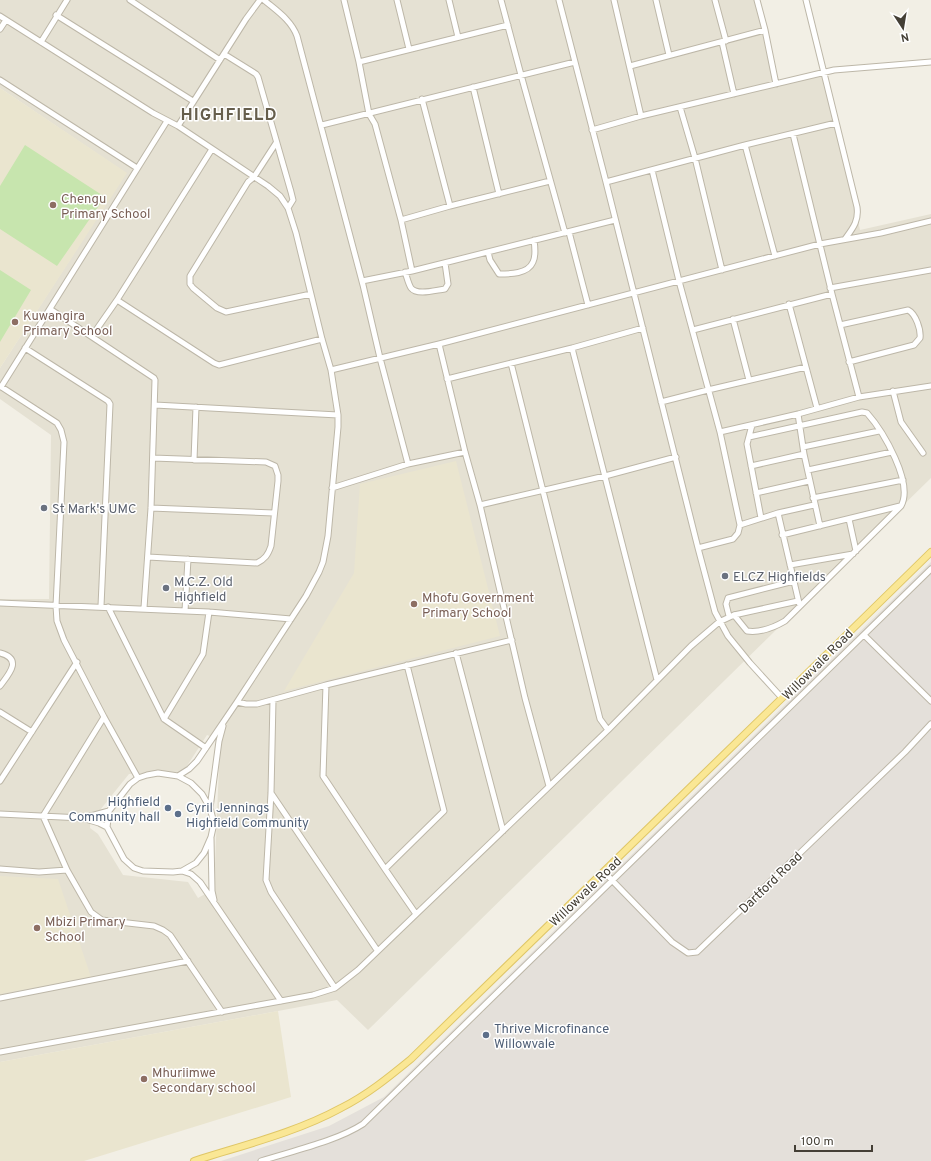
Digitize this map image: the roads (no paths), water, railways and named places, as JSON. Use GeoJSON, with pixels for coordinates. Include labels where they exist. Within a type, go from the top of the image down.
{"type":"FeatureCollection","features":[{"type":"Feature","properties":{"kind":"main road","name":"Willowvale Road"},"geometry":{"type":"LineString","coordinates":[[194,1161],[270,1138],[302,1126],[342,1108],[368,1092],[411,1059],[931,552]]}},
{"type":"Feature","properties":{"kind":"street"},"geometry":{"type":"LineString","coordinates":[[41,42],[56,15],[67,0]]}},
{"type":"Feature","properties":{"kind":"street"},"geometry":{"type":"LineString","coordinates":[[130,0],[220,60]]}},
{"type":"Feature","properties":{"kind":"street"},"geometry":{"type":"LineString","coordinates":[[178,126],[246,19],[260,0]]}},
{"type":"Feature","properties":{"kind":"street"},"geometry":{"type":"LineString","coordinates":[[264,0],[294,27],[322,125],[408,464]]}},
{"type":"Feature","properties":{"kind":"street"},"geometry":{"type":"LineString","coordinates":[[344,0],[359,62],[369,114],[375,124],[401,220],[412,271]]}},
{"type":"Feature","properties":{"kind":"street"},"geometry":{"type":"LineString","coordinates":[[397,0],[409,49]]}},
{"type":"Feature","properties":{"kind":"street"},"geometry":{"type":"LineString","coordinates":[[449,0],[458,37]]}},
{"type":"Feature","properties":{"kind":"street"},"geometry":{"type":"LineString","coordinates":[[501,0],[550,181],[567,232],[588,305]]}},
{"type":"Feature","properties":{"kind":"street"},"geometry":{"type":"LineString","coordinates":[[559,0],[710,596],[719,622],[728,636],[782,698]]}},
{"type":"Feature","properties":{"kind":"street"},"geometry":{"type":"LineString","coordinates":[[614,0],[641,116]]}},
{"type":"Feature","properties":{"kind":"street"},"geometry":{"type":"LineString","coordinates":[[656,0],[669,55]]}},
{"type":"Feature","properties":{"kind":"street"},"geometry":{"type":"LineString","coordinates":[[715,0],[734,94]]}},
{"type":"Feature","properties":{"kind":"street"},"geometry":{"type":"LineString","coordinates":[[757,0],[776,84]]}},
{"type":"Feature","properties":{"kind":"street"},"geometry":{"type":"LineString","coordinates":[[806,0],[858,214],[854,227],[845,239]]}},
{"type":"Feature","properties":{"kind":"street"},"geometry":{"type":"LineString","coordinates":[[56,15],[193,101]]}},
{"type":"Feature","properties":{"kind":"street"},"geometry":{"type":"LineString","coordinates":[[0,16],[167,121],[178,126],[274,191],[288,208],[331,370],[338,416],[328,536],[323,562],[306,596],[224,723],[189,769],[178,776]]}},
{"type":"Feature","properties":{"kind":"street"},"geometry":{"type":"LineString","coordinates":[[0,29],[6,20]]}},
{"type":"Feature","properties":{"kind":"street"},"geometry":{"type":"LineString","coordinates":[[359,62],[508,25]]}},
{"type":"Feature","properties":{"kind":"street"},"geometry":{"type":"LineString","coordinates":[[630,66],[765,30]]}},
{"type":"Feature","properties":{"kind":"street"},"geometry":{"type":"LineString","coordinates":[[224,54],[256,74],[293,200],[288,208]]}},
{"type":"Feature","properties":{"kind":"street"},"geometry":{"type":"LineString","coordinates":[[322,125],[575,62]]}},
{"type":"Feature","properties":{"kind":"street"},"geometry":{"type":"LineString","coordinates":[[592,130],[641,116],[824,72],[847,68],[931,62]]}},
{"type":"Feature","properties":{"kind":"street"},"geometry":{"type":"LineString","coordinates":[[0,80],[137,168]]}},
{"type":"Feature","properties":{"kind":"street"},"geometry":{"type":"LineString","coordinates":[[473,87],[499,194]]}},
{"type":"Feature","properties":{"kind":"street"},"geometry":{"type":"LineString","coordinates":[[422,99],[450,206]]}},
{"type":"Feature","properties":{"kind":"street"},"geometry":{"type":"LineString","coordinates":[[680,107],[695,158],[722,270]]}},
{"type":"Feature","properties":{"kind":"street"},"geometry":{"type":"LineString","coordinates":[[138,778],[104,716],[61,632],[57,621],[56,606],[64,442],[61,430],[57,423],[1,386],[167,121]]}},
{"type":"Feature","properties":{"kind":"street"},"geometry":{"type":"LineString","coordinates":[[606,182],[836,123]]}},
{"type":"Feature","properties":{"kind":"street"},"geometry":{"type":"LineString","coordinates":[[794,134],[830,288],[859,397]]}},
{"type":"Feature","properties":{"kind":"street"},"geometry":{"type":"LineString","coordinates":[[276,143],[254,177],[248,182],[190,276],[191,286],[217,308],[226,312],[311,294]]}},
{"type":"Feature","properties":{"kind":"street"},"geometry":{"type":"LineString","coordinates":[[746,145],[775,256]]}},
{"type":"Feature","properties":{"kind":"street"},"geometry":{"type":"LineString","coordinates":[[92,336],[117,300],[212,149]]}},
{"type":"Feature","properties":{"kind":"street"},"geometry":{"type":"LineString","coordinates":[[652,170],[679,281],[720,432],[740,525],[738,533],[733,539],[698,548]]}},
{"type":"Feature","properties":{"kind":"street"},"geometry":{"type":"LineString","coordinates":[[401,220],[550,181]]}},
{"type":"Feature","properties":{"kind":"street"},"geometry":{"type":"LineString","coordinates":[[362,282],[412,271],[615,220]]}},
{"type":"Feature","properties":{"kind":"street"},"geometry":{"type":"LineString","coordinates":[[331,370],[439,344],[820,244],[875,234],[931,221]]}},
{"type":"Feature","properties":{"kind":"street"},"geometry":{"type":"LineString","coordinates":[[488,252],[490,260],[499,274],[519,272],[527,269],[533,263],[535,254],[534,240]]}},
{"type":"Feature","properties":{"kind":"street"},"geometry":{"type":"LineString","coordinates":[[405,272],[410,287],[414,290],[421,292],[445,289],[448,284],[445,262]]}},
{"type":"Feature","properties":{"kind":"street"},"geometry":{"type":"LineString","coordinates":[[830,288],[931,270]]}},
{"type":"Feature","properties":{"kind":"street"},"geometry":{"type":"LineString","coordinates":[[693,330],[832,294]]}},
{"type":"Feature","properties":{"kind":"street"},"geometry":{"type":"LineString","coordinates":[[117,300],[214,363],[220,365],[322,339]]}},
{"type":"Feature","properties":{"kind":"street"},"geometry":{"type":"LineString","coordinates":[[789,304],[817,408]]}},
{"type":"Feature","properties":{"kind":"street"},"geometry":{"type":"LineString","coordinates":[[50,309],[154,378],[156,382],[151,508],[144,608]]}},
{"type":"Feature","properties":{"kind":"street"},"geometry":{"type":"LineString","coordinates":[[840,325],[908,310],[914,314],[920,332],[920,338],[914,345],[849,362]]}},
{"type":"Feature","properties":{"kind":"street"},"geometry":{"type":"LineString","coordinates":[[733,319],[749,380]]}},
{"type":"Feature","properties":{"kind":"street"},"geometry":{"type":"LineString","coordinates":[[447,378],[572,348],[643,328]]}},
{"type":"Feature","properties":{"kind":"street"},"geometry":{"type":"LineString","coordinates":[[439,344],[465,452],[480,505],[525,698],[549,786]]}},
{"type":"Feature","properties":{"kind":"street"},"geometry":{"type":"LineString","coordinates":[[25,348],[108,401],[110,404],[101,606]]}},
{"type":"Feature","properties":{"kind":"street"},"geometry":{"type":"LineString","coordinates":[[572,348],[656,680]]}},
{"type":"Feature","properties":{"kind":"street"},"geometry":{"type":"LineString","coordinates":[[511,363],[600,719],[608,730]]}},
{"type":"Feature","properties":{"kind":"street"},"geometry":{"type":"LineString","coordinates":[[662,402],[806,367]]}},
{"type":"Feature","properties":{"kind":"street"},"geometry":{"type":"LineString","coordinates":[[720,432],[798,414],[859,397],[893,391],[931,388]]}},
{"type":"Feature","properties":{"kind":"street"},"geometry":{"type":"LineString","coordinates":[[893,391],[901,422],[923,453]]}},
{"type":"Feature","properties":{"kind":"street"},"geometry":{"type":"LineString","coordinates":[[155,405],[338,416]]}},
{"type":"Feature","properties":{"kind":"street"},"geometry":{"type":"LineString","coordinates":[[194,460],[196,407]]}},
{"type":"Feature","properties":{"kind":"street"},"geometry":{"type":"LineString","coordinates":[[749,436],[865,412],[869,415],[892,452],[903,480],[905,498],[901,506],[855,552],[799,603],[785,621],[773,628],[755,632],[747,631],[731,616],[726,602],[728,598],[794,581]]}},
{"type":"Feature","properties":{"kind":"street"},"geometry":{"type":"LineString","coordinates":[[798,414],[809,481],[820,526]]}},
{"type":"Feature","properties":{"kind":"street"},"geometry":{"type":"LineString","coordinates":[[752,425],[748,444],[761,518]]}},
{"type":"Feature","properties":{"kind":"street"},"geometry":{"type":"LineString","coordinates":[[803,447],[879,431]]}},
{"type":"Feature","properties":{"kind":"street"},"geometry":{"type":"LineString","coordinates":[[332,488],[408,464],[465,452]]}},
{"type":"Feature","properties":{"kind":"street"},"geometry":{"type":"LineString","coordinates":[[808,470],[892,452]]}},
{"type":"Feature","properties":{"kind":"street"},"geometry":{"type":"LineString","coordinates":[[751,466],[804,454]]}},
{"type":"Feature","properties":{"kind":"street"},"geometry":{"type":"LineString","coordinates":[[480,505],[605,476],[676,457]]}},
{"type":"Feature","properties":{"kind":"street"},"geometry":{"type":"LineString","coordinates":[[148,557],[256,563],[263,560],[269,552],[271,546],[278,482],[278,475],[275,466],[266,462],[153,458]]}},
{"type":"Feature","properties":{"kind":"street"},"geometry":{"type":"LineString","coordinates":[[813,498],[903,480]]}},
{"type":"Feature","properties":{"kind":"street"},"geometry":{"type":"LineString","coordinates":[[756,493],[809,481]]}},
{"type":"Feature","properties":{"kind":"street"},"geometry":{"type":"LineString","coordinates":[[740,525],[814,504]]}},
{"type":"Feature","properties":{"kind":"street"},"geometry":{"type":"LineString","coordinates":[[782,535],[901,506]]}},
{"type":"Feature","properties":{"kind":"street"},"geometry":{"type":"LineString","coordinates":[[151,508],[274,513]]}},
{"type":"Feature","properties":{"kind":"street"},"geometry":{"type":"LineString","coordinates":[[778,513],[799,603]]}},
{"type":"Feature","properties":{"kind":"street"},"geometry":{"type":"LineString","coordinates":[[848,519],[855,552]]}},
{"type":"Feature","properties":{"kind":"street"},"geometry":{"type":"LineString","coordinates":[[790,565],[855,552]]}},
{"type":"Feature","properties":{"kind":"street"},"geometry":{"type":"LineString","coordinates":[[185,611],[188,559]]}},
{"type":"Feature","properties":{"kind":"street"},"geometry":{"type":"LineString","coordinates":[[261,1161],[336,1137],[352,1131],[363,1124],[931,569]]}},
{"type":"Feature","properties":{"kind":"street"},"geometry":{"type":"LineString","coordinates":[[0,603],[144,608],[291,619]]}},
{"type":"Feature","properties":{"kind":"street"},"geometry":{"type":"LineString","coordinates":[[0,1052],[313,995],[335,988],[358,970],[377,950],[608,730],[656,680],[719,622],[731,616],[799,603]]}},
{"type":"Feature","properties":{"kind":"street"},"geometry":{"type":"LineString","coordinates":[[108,607],[164,719],[206,748]]}},
{"type":"Feature","properties":{"kind":"street"},"geometry":{"type":"LineString","coordinates":[[164,719],[203,654],[209,612]]}},
{"type":"Feature","properties":{"kind":"street"},"geometry":{"type":"LineString","coordinates":[[864,635],[931,701]]}},
{"type":"Feature","properties":{"kind":"street"},"geometry":{"type":"LineString","coordinates":[[237,702],[257,704],[326,685],[512,640]]}},
{"type":"Feature","properties":{"kind":"street"},"geometry":{"type":"LineString","coordinates":[[0,653],[9,656],[13,665],[0,686]]}},
{"type":"Feature","properties":{"kind":"street"},"geometry":{"type":"LineString","coordinates":[[456,653],[503,831]]}},
{"type":"Feature","properties":{"kind":"street"},"geometry":{"type":"LineString","coordinates":[[0,781],[77,662]]}},
{"type":"Feature","properties":{"kind":"street"},"geometry":{"type":"LineString","coordinates":[[385,869],[444,811],[407,665]]}},
{"type":"Feature","properties":{"kind":"street"},"geometry":{"type":"LineString","coordinates":[[326,685],[323,776],[416,914]]}},
{"type":"Feature","properties":{"kind":"street"},"geometry":{"type":"LineString","coordinates":[[273,700],[271,793],[266,874],[268,886],[335,988]]}},
{"type":"Feature","properties":{"kind":"street"},"geometry":{"type":"LineString","coordinates":[[0,712],[32,732]]}},
{"type":"Feature","properties":{"kind":"street"},"geometry":{"type":"LineString","coordinates":[[42,816],[104,716]]}},
{"type":"Feature","properties":{"kind":"street"},"geometry":{"type":"LineString","coordinates":[[210,808],[219,741],[224,723]]}},
{"type":"Feature","properties":{"kind":"street","name":"Dartford Road"},"geometry":{"type":"LineString","coordinates":[[604,872],[672,942],[688,953],[697,952],[901,756],[931,724]]}},
{"type":"Feature","properties":{"kind":"street"},"geometry":{"type":"LineString","coordinates":[[107,827],[110,811],[130,784],[138,778],[158,773],[178,776],[192,783],[202,794],[210,808],[214,823],[211,837],[204,853],[196,863],[182,871]]}},
{"type":"Feature","properties":{"kind":"street"},"geometry":{"type":"LineString","coordinates":[[271,793],[283,808],[377,950]]}},
{"type":"Feature","properties":{"kind":"street"},"geometry":{"type":"LineString","coordinates":[[82,818],[110,811]]}},
{"type":"Feature","properties":{"kind":"street"},"geometry":{"type":"LineString","coordinates":[[0,814],[82,818],[99,823],[107,827],[124,859],[134,868],[143,871],[182,871],[191,874],[200,882],[281,1001]]}},
{"type":"Feature","properties":{"kind":"street"},"geometry":{"type":"LineString","coordinates":[[42,816],[67,870],[91,912],[102,920],[154,926],[164,930],[170,935],[222,1012]]}},
{"type":"Feature","properties":{"kind":"street"},"geometry":{"type":"LineString","coordinates":[[211,837],[212,891],[214,902]]}},
{"type":"Feature","properties":{"kind":"street"},"geometry":{"type":"LineString","coordinates":[[0,869],[39,872],[67,870]]}},
{"type":"Feature","properties":{"kind":"street"},"geometry":{"type":"LineString","coordinates":[[0,998],[188,961]]}},
{"type":"Feature","properties":{"kind":"place","name":"Chengu Primary School"},"geometry":{"type":"Point","coordinates":[53,205]}},
{"type":"Feature","properties":{"kind":"place","name":"Kuwangira Primary School"},"geometry":{"type":"Point","coordinates":[15,322]}},
{"type":"Feature","properties":{"kind":"place","name":"St Mark's UMC"},"geometry":{"type":"Point","coordinates":[44,508]}},
{"type":"Feature","properties":{"kind":"place","name":"ELCZ Highfields"},"geometry":{"type":"Point","coordinates":[725,576]}},
{"type":"Feature","properties":{"kind":"place","name":"M.C.Z. Old Highfield"},"geometry":{"type":"Point","coordinates":[166,588]}},
{"type":"Feature","properties":{"kind":"place","name":"Mhofu Government Primary School"},"geometry":{"type":"Point","coordinates":[414,604]}},
{"type":"Feature","properties":{"kind":"place","name":"Highfield Community hall"},"geometry":{"type":"Point","coordinates":[168,808]}},
{"type":"Feature","properties":{"kind":"place","name":"Cyril Jennings Highfield Community"},"geometry":{"type":"Point","coordinates":[178,814]}},
{"type":"Feature","properties":{"kind":"place","name":"Mbizi Primary School"},"geometry":{"type":"Point","coordinates":[37,928]}},
{"type":"Feature","properties":{"kind":"place","name":"Thrive Microfinance Willowvale"},"geometry":{"type":"Point","coordinates":[486,1035]}},
{"type":"Feature","properties":{"kind":"place","name":"Mhuriimwe Secondary school"},"geometry":{"type":"Point","coordinates":[144,1079]}},
{"type":"Feature","properties":{"kind":"district","name":"HIGHFIELD"},"geometry":{"type":"Point","coordinates":[229,114]}}]}
